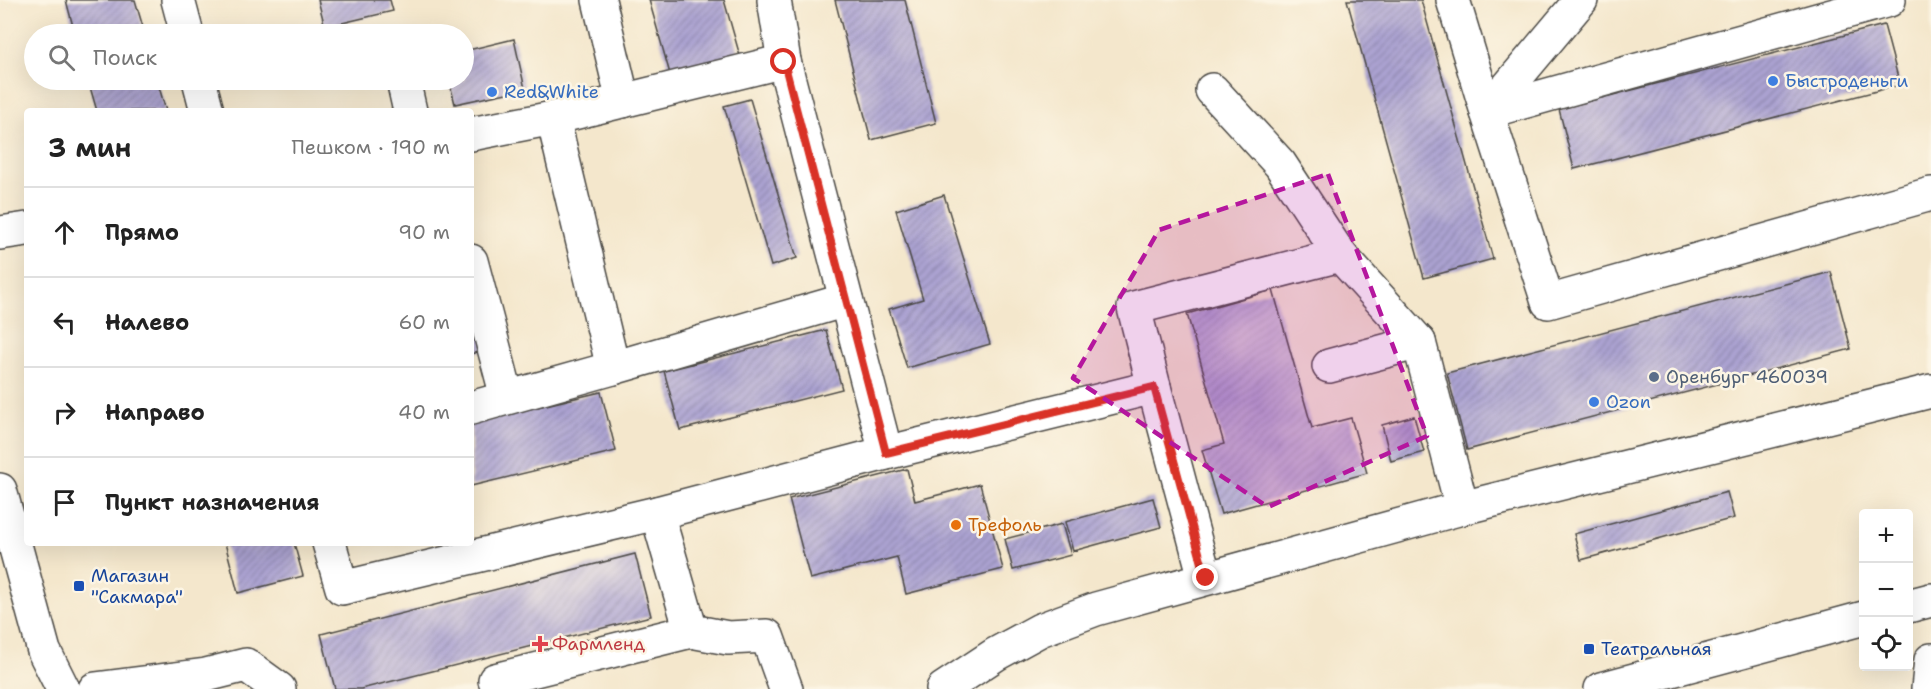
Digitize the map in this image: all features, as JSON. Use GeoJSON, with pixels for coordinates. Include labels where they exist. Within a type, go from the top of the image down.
{"type":"FeatureCollection","features":[{"type":"Feature","properties":{"kind":"street"},"geometry":{"type":"LineString","coordinates":[[178,0],[184,24]]}},
{"type":"Feature","properties":{"kind":"street"},"geometry":{"type":"LineString","coordinates":[[599,0],[623,101]]}},
{"type":"Feature","properties":{"kind":"street"},"geometry":{"type":"LineString","coordinates":[[774,0],[784,62],[886,453]]}},
{"type":"Feature","properties":{"kind":"street"},"geometry":{"type":"LineString","coordinates":[[1454,0],[1548,302],[1931,194]]}},
{"type":"Feature","properties":{"kind":"street"},"geometry":{"type":"LineString","coordinates":[[1487,112],[1581,0]]}},
{"type":"Feature","properties":{"kind":"street"},"geometry":{"type":"LineString","coordinates":[[1487,112],[1889,0]]}},
{"type":"Feature","properties":{"kind":"street"},"geometry":{"type":"LineString","coordinates":[[474,133],[553,118],[784,62]]}},
{"type":"Feature","properties":{"kind":"street"},"geometry":{"type":"LineString","coordinates":[[202,90],[206,108]]}},
{"type":"Feature","properties":{"kind":"street"},"geometry":{"type":"LineString","coordinates":[[405,90],[409,108]]}},
{"type":"Feature","properties":{"kind":"street"},"geometry":{"type":"LineString","coordinates":[[1212,90],[1281,164],[1340,255],[1419,342],[1461,508]]}},
{"type":"Feature","properties":{"kind":"street"},"geometry":{"type":"LineString","coordinates":[[553,118],[613,368]]}},
{"type":"Feature","properties":{"kind":"street"},"geometry":{"type":"LineString","coordinates":[[0,233],[24,229]]}},
{"type":"Feature","properties":{"kind":"street"},"geometry":{"type":"LineString","coordinates":[[1206,578],[1134,308],[1340,255]]}},
{"type":"Feature","properties":{"kind":"street"},"geometry":{"type":"LineString","coordinates":[[474,272],[507,397]]}},
{"type":"Feature","properties":{"kind":"street"},"geometry":{"type":"LineString","coordinates":[[474,407],[846,300]]}},
{"type":"Feature","properties":{"kind":"street"},"geometry":{"type":"LineString","coordinates":[[1329,366],[1419,342]]}},
{"type":"Feature","properties":{"kind":"street"},"geometry":{"type":"LineString","coordinates":[[330,546],[342,588],[657,513],[886,453],[1154,387]]}},
{"type":"Feature","properties":{"kind":"street"},"geometry":{"type":"LineString","coordinates":[[943,689],[996,654],[1040,630],[1096,609],[1461,508],[1931,391]]}},
{"type":"Feature","properties":{"kind":"street"},"geometry":{"type":"LineString","coordinates":[[0,490],[44,651],[63,689]]}},
{"type":"Feature","properties":{"kind":"street"},"geometry":{"type":"LineString","coordinates":[[657,513],[691,631]]}},
{"type":"Feature","properties":{"kind":"street"},"geometry":{"type":"LineString","coordinates":[[1913,605],[1931,600]]}},
{"type":"Feature","properties":{"kind":"street"},"geometry":{"type":"LineString","coordinates":[[1601,689],[1859,619]]}},
{"type":"Feature","properties":{"kind":"street"},"geometry":{"type":"LineString","coordinates":[[495,680],[691,631],[728,638],[767,636],[786,689]]}},
{"type":"Feature","properties":{"kind":"street"},"geometry":{"type":"LineString","coordinates":[[44,651],[44,689]]}},
{"type":"Feature","properties":{"kind":"street"},"geometry":{"type":"LineString","coordinates":[[1928,689],[1931,660]]}},
{"type":"Feature","properties":{"kind":"street"},"geometry":{"type":"LineString","coordinates":[[96,689],[206,675],[246,665],[279,689]]}},
{"type":"Feature","properties":{"kind":"highlighted area"},"geometry":{"type":"Polygon","coordinates":[[[1328,174],[1427,436],[1268,507],[1073,378],[1159,230],[1328,174]]]}},
{"type":"Feature","properties":{"kind":"building"},"geometry":{"type":"Polygon","coordinates":[[[66,0],[135,0],[142,24],[72,24],[66,0]]]}},
{"type":"Feature","properties":{"kind":"building"},"geometry":{"type":"Polygon","coordinates":[[[318,0],[390,0],[393,11],[338,24],[324,24],[318,0]]]}},
{"type":"Feature","properties":{"kind":"building"},"geometry":{"type":"Polygon","coordinates":[[[649,0],[724,0],[740,56],[670,74],[649,0]]]}},
{"type":"Feature","properties":{"kind":"building"},"geometry":{"type":"Polygon","coordinates":[[[835,0],[905,0],[936,123],[871,140],[835,0]]]}},
{"type":"Feature","properties":{"kind":"building"},"geometry":{"type":"Polygon","coordinates":[[[1347,0],[1421,0],[1493,259],[1424,278],[1347,0]]]}},
{"type":"Feature","properties":{"kind":"building"},"geometry":{"type":"Polygon","coordinates":[[[1884,25],[1900,85],[1574,169],[1559,109],[1884,25]]]}},
{"type":"Feature","properties":{"kind":"building"},"geometry":{"type":"Polygon","coordinates":[[[514,39],[525,89],[455,104],[452,90],[474,90],[474,49],[514,39]]]}},
{"type":"Feature","properties":{"kind":"building"},"geometry":{"type":"Polygon","coordinates":[[[91,90],[160,90],[165,108],[96,108],[91,90]]]}},
{"type":"Feature","properties":{"kind":"building"},"geometry":{"type":"Polygon","coordinates":[[[750,99],[797,258],[771,266],[724,106],[750,99]]]}},
{"type":"Feature","properties":{"kind":"building"},"geometry":{"type":"Polygon","coordinates":[[[944,195],[990,344],[907,368],[889,309],[923,299],[896,210],[944,195]]]}},
{"type":"Feature","properties":{"kind":"building"},"geometry":{"type":"Polygon","coordinates":[[[1831,272],[1851,349],[1467,450],[1447,373],[1831,272]]]}},
{"type":"Feature","properties":{"kind":"building"},"geometry":{"type":"Polygon","coordinates":[[[1273,290],[1312,428],[1351,418],[1367,473],[1221,514],[1202,450],[1224,444],[1187,314],[1273,290]]]}},
{"type":"Feature","properties":{"kind":"building"},"geometry":{"type":"Polygon","coordinates":[[[474,306],[487,349],[474,353],[474,306]]]}},
{"type":"Feature","properties":{"kind":"building"},"geometry":{"type":"Polygon","coordinates":[[[826,330],[842,389],[680,430],[664,371],[826,330]]]}},
{"type":"Feature","properties":{"kind":"building"},"geometry":{"type":"Polygon","coordinates":[[[601,392],[616,451],[474,485],[474,422],[601,392]]]}},
{"type":"Feature","properties":{"kind":"building"},"geometry":{"type":"Polygon","coordinates":[[[1414,416],[1424,452],[1391,461],[1382,425],[1414,416]]]}},
{"type":"Feature","properties":{"kind":"building"},"geometry":{"type":"Polygon","coordinates":[[[907,469],[915,501],[980,484],[1003,569],[906,594],[897,557],[810,579],[789,499],[907,469]]]}},
{"type":"Feature","properties":{"kind":"building"},"geometry":{"type":"Polygon","coordinates":[[[1727,492],[1734,518],[1581,560],[1574,534],[1727,492]]]}},
{"type":"Feature","properties":{"kind":"building"},"geometry":{"type":"Polygon","coordinates":[[[1153,498],[1161,527],[1073,551],[1065,522],[1153,498]]]}},
{"type":"Feature","properties":{"kind":"building"},"geometry":{"type":"Polygon","coordinates":[[[1062,524],[1071,555],[1013,570],[1005,539],[1062,524]]]}},
{"type":"Feature","properties":{"kind":"building"},"geometry":{"type":"Polygon","coordinates":[[[226,546],[295,546],[303,576],[238,593],[226,546]]]}},
{"type":"Feature","properties":{"kind":"building"},"geometry":{"type":"Polygon","coordinates":[[[635,554],[651,616],[361,689],[335,689],[321,634],[635,554]]]}},
{"type":"Feature","properties":{"kind":"place","name":"Быстроденьги"},"geometry":{"type":"Point","coordinates":[1773,81]}},
{"type":"Feature","properties":{"kind":"place","name":"Red&White"},"geometry":{"type":"Point","coordinates":[492,92]}},
{"type":"Feature","properties":{"kind":"place","name":"Оренбург 460039"},"geometry":{"type":"Point","coordinates":[1654,377]}},
{"type":"Feature","properties":{"kind":"place","name":"Ozon"},"geometry":{"type":"Point","coordinates":[1594,402]}},
{"type":"Feature","properties":{"kind":"place","name":"Трефоль"},"geometry":{"type":"Point","coordinates":[956,525]}},
{"type":"Feature","properties":{"kind":"place","name":"Магазин \"Сакмара\""},"geometry":{"type":"Point","coordinates":[79,586]}},
{"type":"Feature","properties":{"kind":"place","name":"Фармленд"},"geometry":{"type":"Point","coordinates":[540,644]}},
{"type":"Feature","properties":{"kind":"place","name":"Театральная"},"geometry":{"type":"Point","coordinates":[1589,649]}},
{"type":"Feature","properties":{"kind":"route"},"geometry":{"type":"LineString","coordinates":[[784,62],[886,453],[1154,387],[1206,578]]}}]}
